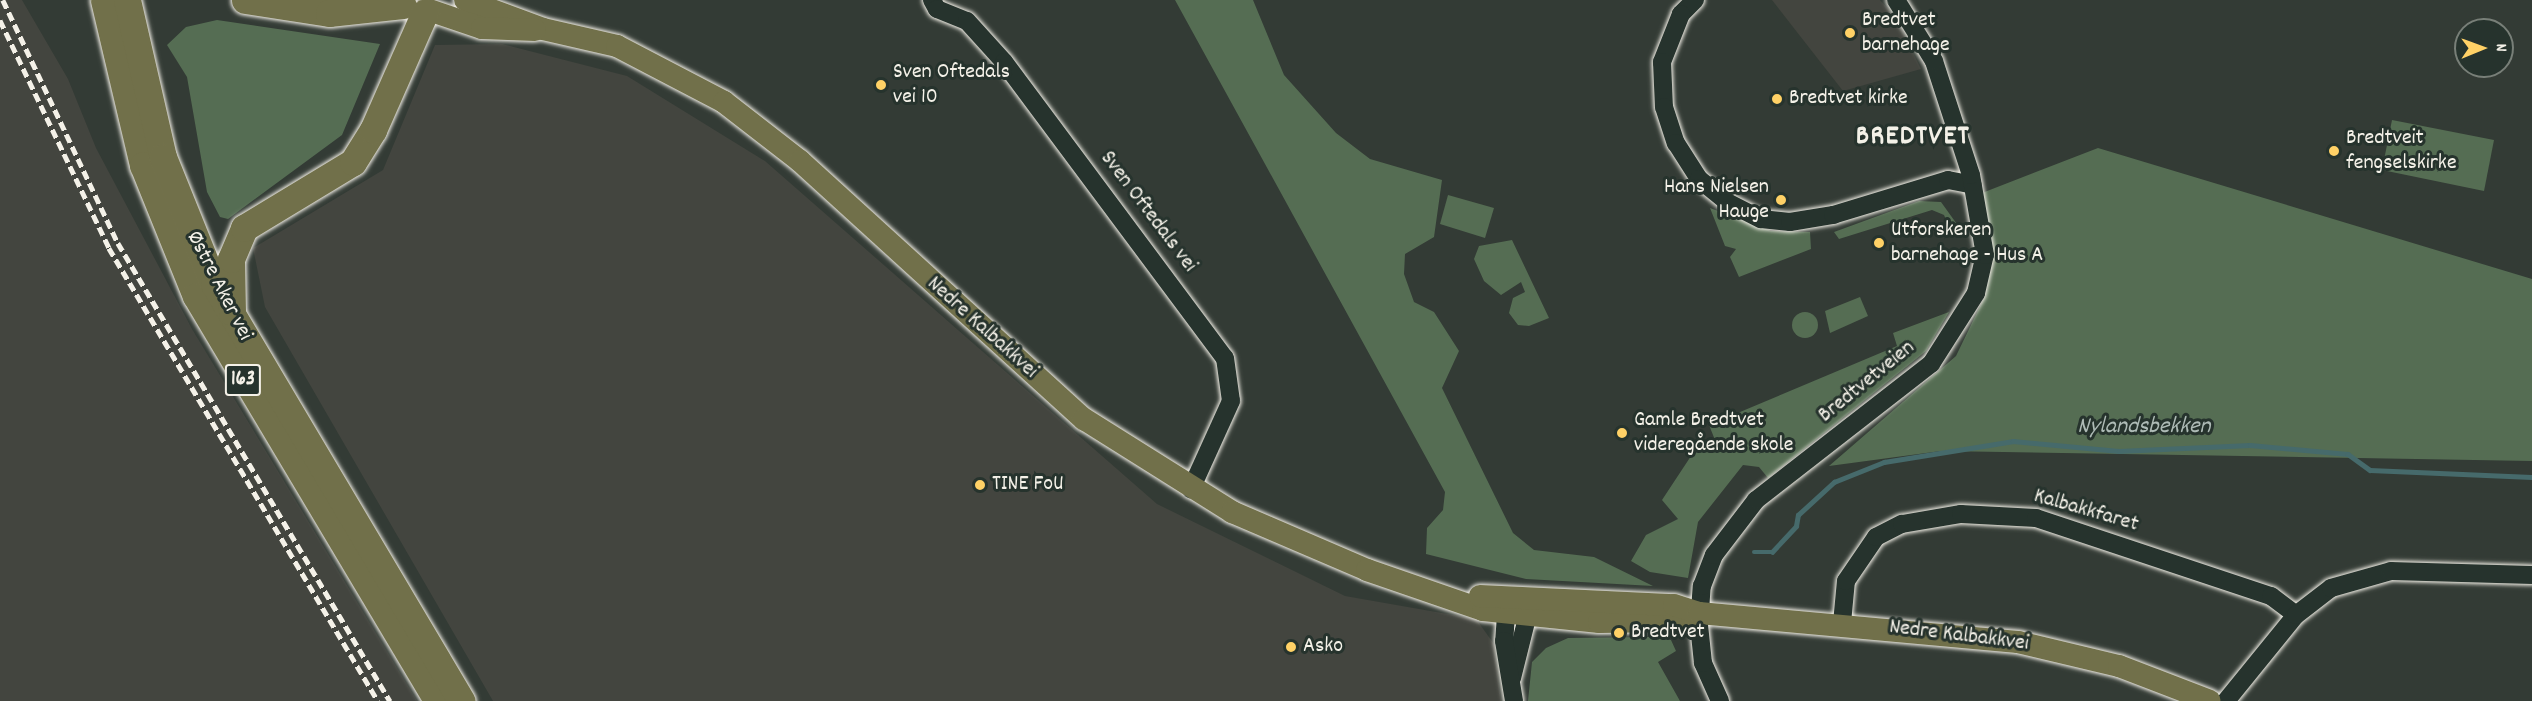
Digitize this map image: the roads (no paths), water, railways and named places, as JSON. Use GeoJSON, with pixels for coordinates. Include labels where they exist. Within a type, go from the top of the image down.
{"type":"FeatureCollection","features":[{"type":"Feature","properties":{"kind":"highway","name":"Østre Aker vei"},"geometry":{"type":"LineString","coordinates":[[104,0],[121,32],[175,192],[232,316],[462,701]]}},
{"type":"Feature","properties":{"kind":"highway","name":"Østre Aker vei"},"geometry":{"type":"LineString","coordinates":[[127,0],[121,32],[143,165],[196,296],[436,701]]}},
{"type":"Feature","properties":{"kind":"highway","name":"Nedre Kalbakkvei"},"geometry":{"type":"LineString","coordinates":[[245,0],[287,1],[329,12],[419,5]]}},
{"type":"Feature","properties":{"kind":"highway","name":"163"},"geometry":{"type":"LineString","coordinates":[[232,316],[231,259],[244,228],[353,162],[373,130],[419,5]]}},
{"type":"Feature","properties":{"kind":"main road","name":"Nedre Kalbakkvei"},"geometry":{"type":"LineString","coordinates":[[465,0],[543,29],[617,46],[724,102],[800,161],[1084,419],[1191,489],[1296,542],[1445,594],[1518,611],[1660,622],[1699,613],[1842,623],[2053,649],[2119,666],[2210,701]]}},
{"type":"Feature","properties":{"kind":"main road","name":"Nedre Kalbakkvei"},"geometry":{"type":"LineString","coordinates":[[419,5],[488,30],[543,29]]}},
{"type":"Feature","properties":{"kind":"street","name":"Sven Oftedals vei"},"geometry":{"type":"LineString","coordinates":[[932,0],[937,9],[967,21],[1036,102],[1225,358],[1231,401],[1191,489]]}},
{"type":"Feature","properties":{"kind":"street"},"geometry":{"type":"LineString","coordinates":[[1695,0],[1681,14],[1662,62],[1664,107],[1676,143],[1699,179],[1727,202],[1761,219],[1790,222],[1948,180],[1973,185]]}},
{"type":"Feature","properties":{"kind":"street","name":"Bredtvetveien"},"geometry":{"type":"LineString","coordinates":[[1720,701],[1703,663],[1699,613],[1714,555],[1756,500],[1931,364],[1976,293],[1985,255],[1973,185],[1934,60],[1896,0]]}},
{"type":"Feature","properties":{"kind":"street","name":"Kalbakkfaret"},"geometry":{"type":"LineString","coordinates":[[1842,623],[1846,581],[1876,537],[1924,519],[1986,514],[2036,518],[2121,544],[2271,596],[2296,615]]}},
{"type":"Feature","properties":{"kind":"street"},"geometry":{"type":"LineString","coordinates":[[2226,701],[2296,615],[2331,588],[2391,571],[2532,575]]}},
{"type":"Feature","properties":{"kind":"street"},"geometry":{"type":"LineString","coordinates":[[1514,701],[1512,678],[1504,641],[1518,611]]}},
{"type":"Feature","properties":{"kind":"waterway","name":"Nylandsbekken"},"geometry":{"type":"LineString","coordinates":[[1754,552],[1772,552],[1796,526],[1798,515],[1834,482],[1884,462],[2013,441],[2119,451],[2250,445],[2348,454],[2370,470],[2532,477]]}},
{"type":"Feature","properties":{"kind":"railway"},"geometry":{"type":"LineString","coordinates":[[3,0],[118,243],[390,701]]}},
{"type":"Feature","properties":{"kind":"railway"},"geometry":{"type":"LineString","coordinates":[[0,20],[109,248],[378,701]]}},
{"type":"Feature","properties":{"kind":"place","name":"Bredtvet barnehage"},"geometry":{"type":"Point","coordinates":[1850,33]}},
{"type":"Feature","properties":{"kind":"place","name":"Sven Oftedals vei 10"},"geometry":{"type":"Point","coordinates":[881,85]}},
{"type":"Feature","properties":{"kind":"place","name":"Bredtvet kirke"},"geometry":{"type":"Point","coordinates":[1777,99]}},
{"type":"Feature","properties":{"kind":"place","name":"Bredtveit fengselskirke"},"geometry":{"type":"Point","coordinates":[2334,151]}},
{"type":"Feature","properties":{"kind":"place","name":"Hans Nielsen Hauge"},"geometry":{"type":"Point","coordinates":[1781,200]}},
{"type":"Feature","properties":{"kind":"place","name":"Utforskeren barnehage - Hus A"},"geometry":{"type":"Point","coordinates":[1879,243]}},
{"type":"Feature","properties":{"kind":"place","name":"Gamle Bredtvet videregående skole"},"geometry":{"type":"Point","coordinates":[1622,433]}},
{"type":"Feature","properties":{"kind":"place","name":"TINE FoU"},"geometry":{"type":"Point","coordinates":[980,485]}},
{"type":"Feature","properties":{"kind":"place","name":"Bredtvet"},"geometry":{"type":"Point","coordinates":[1619,633]}},
{"type":"Feature","properties":{"kind":"place","name":"Asko"},"geometry":{"type":"Point","coordinates":[1291,647]}},
{"type":"Feature","properties":{"kind":"district","name":"BREDTVET"},"geometry":{"type":"Point","coordinates":[1913,138]}}]}
